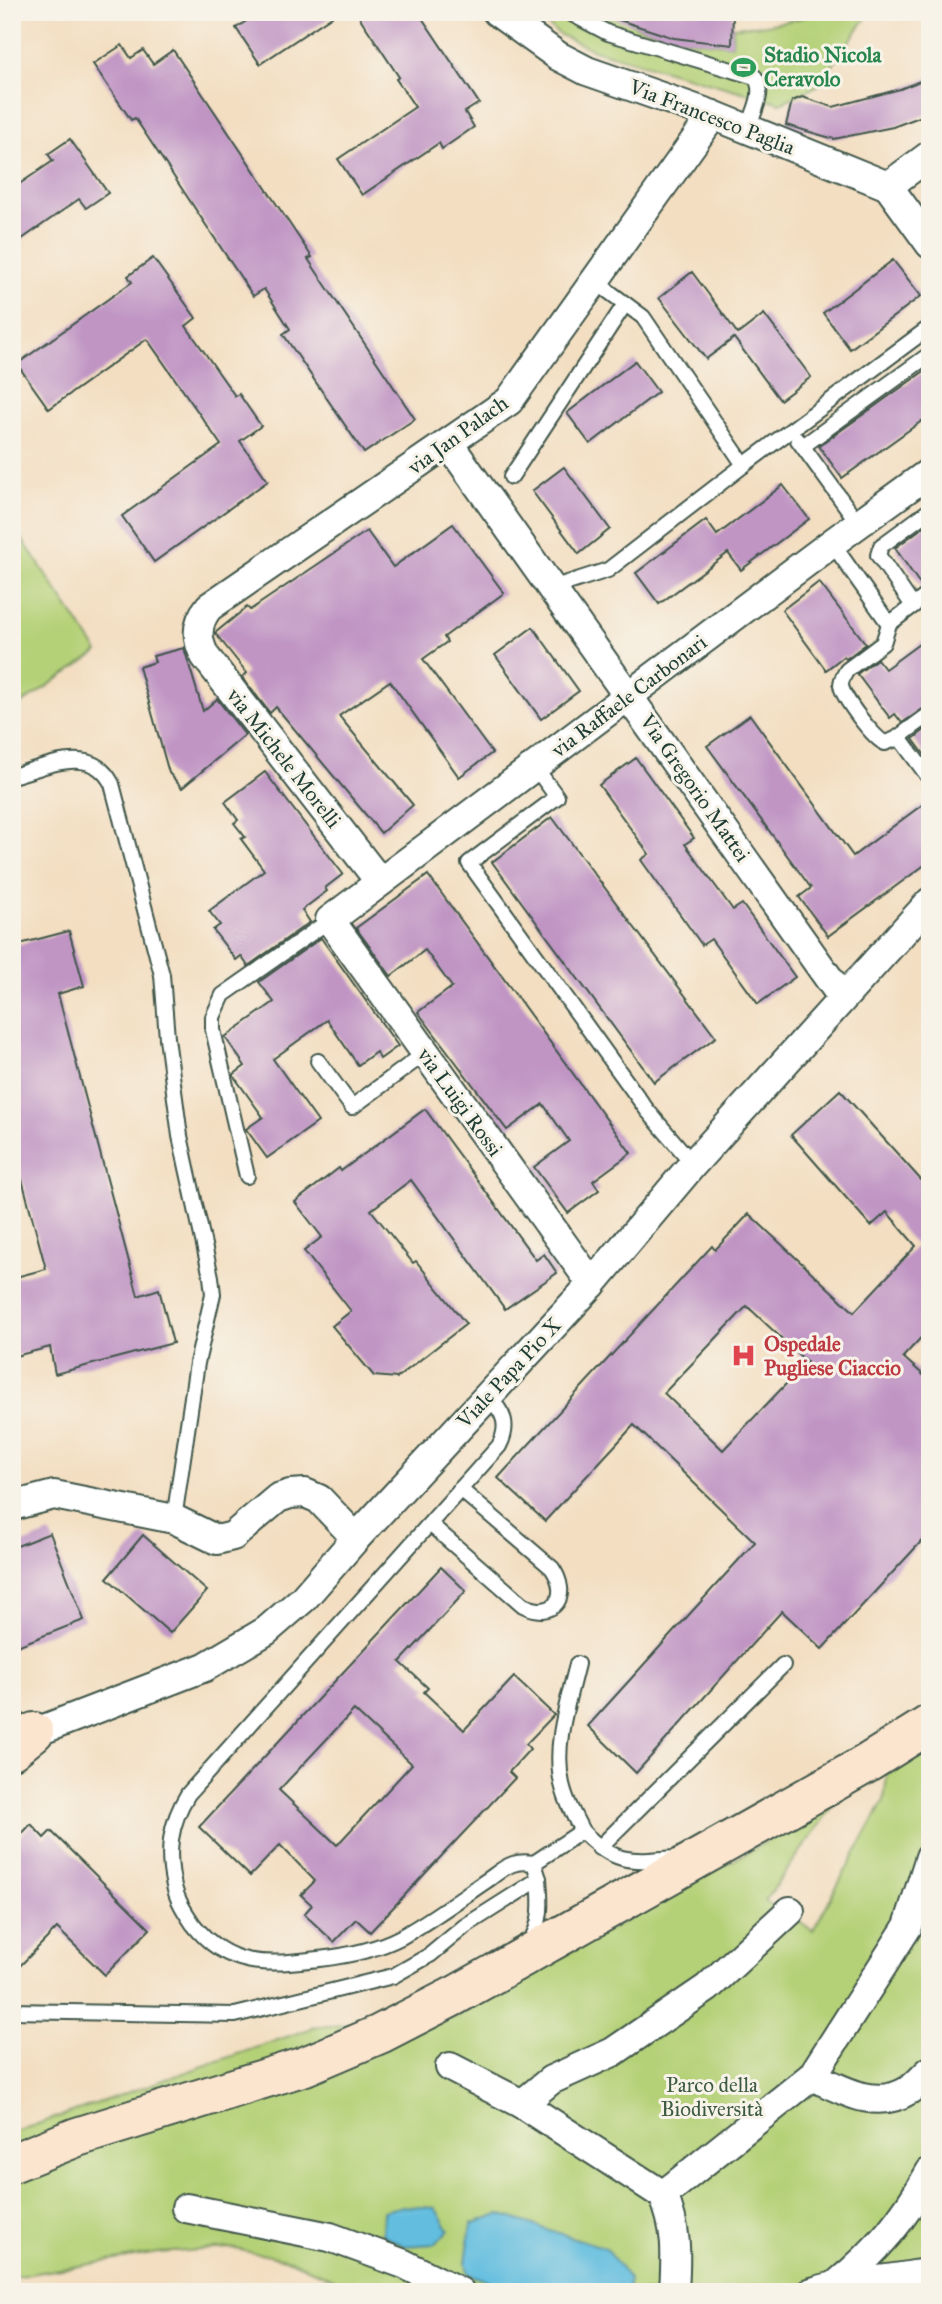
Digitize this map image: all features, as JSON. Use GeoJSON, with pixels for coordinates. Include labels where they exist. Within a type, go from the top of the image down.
{"type":"FeatureCollection","features":[{"type":"Feature","properties":{"kind":"street","name":"Via Francesco Paglia"},"geometry":{"type":"LineString","coordinates":[[497,12],[558,55],[587,71],[713,115],[888,186]]}},
{"type":"Feature","properties":{"kind":"street","name":"via Jan Palach"},"geometry":{"type":"LineString","coordinates":[[198,629],[201,617],[209,607],[509,401],[713,115]]}},
{"type":"Feature","properties":{"kind":"street"},"geometry":{"type":"LineString","coordinates":[[930,156],[888,186],[930,244]]}},
{"type":"Feature","properties":{"kind":"street","name":"Via Gregorio Mattei"},"geometry":{"type":"LineString","coordinates":[[449,444],[842,997]]}},
{"type":"Feature","properties":{"kind":"street","name":"via Raffaele Carbonari"},"geometry":{"type":"LineString","coordinates":[[330,920],[930,472]]}},
{"type":"Feature","properties":{"kind":"street","name":"via Michele Morelli"},"geometry":{"type":"LineString","coordinates":[[198,629],[199,645],[205,656],[380,881]]}},
{"type":"Feature","properties":{"kind":"street","name":"Viale Papa Pio X"},"geometry":{"type":"LineString","coordinates":[[20,1741],[205,1667],[265,1631],[303,1600],[356,1538],[592,1284],[693,1164],[930,902]]}},
{"type":"Feature","properties":{"kind":"street","name":"via Luigi Rossi"},"geometry":{"type":"LineString","coordinates":[[330,920],[592,1284]]}},
{"type":"Feature","properties":{"kind":"street"},"geometry":{"type":"LineString","coordinates":[[12,1506],[54,1495],[174,1519],[217,1539],[226,1539],[278,1498],[305,1493],[319,1499],[356,1538]]}},
{"type":"Feature","properties":{"kind":"street"},"geometry":{"type":"LineString","coordinates":[[12,2163],[77,2137],[304,2066],[380,2034],[456,1995],[855,1770],[930,1724]]}},
{"type":"Feature","properties":{"kind":"street"},"geometry":{"type":"LineString","coordinates":[[663,2195],[811,2076],[908,1926],[930,1857]]}},
{"type":"Feature","properties":{"kind":"street"},"geometry":{"type":"LineString","coordinates":[[522,2104],[551,2081],[613,2052],[707,1988],[790,1911]]}},
{"type":"Feature","properties":{"kind":"street"},"geometry":{"type":"LineString","coordinates":[[450,2067],[522,2104],[663,2195],[673,2219],[676,2245],[674,2292]]}},
{"type":"Feature","properties":{"kind":"street"},"geometry":{"type":"LineString","coordinates":[[811,2076],[860,2098],[885,2099],[909,2090],[930,2071]]}},
{"type":"Feature","properties":{"kind":"street"},"geometry":{"type":"LineString","coordinates":[[12,2137],[77,2137]]}},
{"type":"Feature","properties":{"kind":"street"},"geometry":{"type":"LineString","coordinates":[[824,2288],[860,2265],[889,2235],[912,2205],[930,2172]]}},
{"type":"Feature","properties":{"kind":"street"},"geometry":{"type":"LineString","coordinates":[[186,2208],[330,2238],[404,2264],[460,2292]]}},
{"type":"Feature","properties":{"kind":"street"},"geometry":{"type":"LineString","coordinates":[[824,2288],[930,2272]]}},
{"type":"Feature","properties":{"kind":"lane"},"geometry":{"type":"LineString","coordinates":[[568,12],[608,33],[755,78],[760,94],[748,129]]}},
{"type":"Feature","properties":{"kind":"lane"},"geometry":{"type":"LineString","coordinates":[[596,282],[643,317],[744,465]]}},
{"type":"Feature","properties":{"kind":"lane"},"geometry":{"type":"LineString","coordinates":[[511,477],[625,304]]}},
{"type":"Feature","properties":{"kind":"lane"},"geometry":{"type":"LineString","coordinates":[[552,588],[608,570],[930,327]]}},
{"type":"Feature","properties":{"kind":"lane"},"geometry":{"type":"LineString","coordinates":[[803,446],[930,355]]}},
{"type":"Feature","properties":{"kind":"lane"},"geometry":{"type":"LineString","coordinates":[[792,430],[859,524]]}},
{"type":"Feature","properties":{"kind":"lane"},"geometry":{"type":"LineString","coordinates":[[913,606],[878,555],[881,547],[930,510]]}},
{"type":"Feature","properties":{"kind":"lane"},"geometry":{"type":"LineString","coordinates":[[832,543],[889,624]]}},
{"type":"Feature","properties":{"kind":"lane"},"geometry":{"type":"LineString","coordinates":[[930,593],[889,624],[883,643],[847,670],[841,682],[842,689],[879,740],[891,742],[930,714]]}},
{"type":"Feature","properties":{"kind":"lane"},"geometry":{"type":"LineString","coordinates":[[899,737],[930,779]]}},
{"type":"Feature","properties":{"kind":"lane"},"geometry":{"type":"LineString","coordinates":[[12,776],[76,760],[98,765],[107,774],[112,784],[162,975],[180,1136],[213,1294],[197,1363],[174,1519]]}},
{"type":"Feature","properties":{"kind":"lane"},"geometry":{"type":"LineString","coordinates":[[535,767],[556,797],[469,863],[647,1110],[693,1164]]}},
{"type":"Feature","properties":{"kind":"lane"},"geometry":{"type":"LineString","coordinates":[[247,1176],[213,1030],[213,1017],[223,995],[330,920]]}},
{"type":"Feature","properties":{"kind":"lane"},"geometry":{"type":"LineString","coordinates":[[318,1061],[352,1107],[424,1054]]}},
{"type":"Feature","properties":{"kind":"lane"},"geometry":{"type":"LineString","coordinates":[[488,1397],[504,1414],[504,1438],[188,1794],[173,1825],[169,1850],[171,1872],[177,1896],[188,1917],[204,1938],[220,1950],[238,1958],[281,1964],[376,1948],[401,1937],[511,1864],[534,1864],[582,1831]]}},
{"type":"Feature","properties":{"kind":"lane"},"geometry":{"type":"LineString","coordinates":[[430,1524],[523,1605],[534,1611],[545,1611],[556,1603],[562,1589],[552,1568],[460,1489]]}},
{"type":"Feature","properties":{"kind":"lane"},"geometry":{"type":"LineString","coordinates":[[577,1664],[562,1732],[560,1766],[568,1802],[582,1831],[599,1848],[620,1859],[642,1861],[678,1858],[715,1848]]}},
{"type":"Feature","properties":{"kind":"lane"},"geometry":{"type":"LineString","coordinates":[[599,1848],[783,1665]]}},
{"type":"Feature","properties":{"kind":"lane"},"geometry":{"type":"LineString","coordinates":[[515,1961],[535,1935],[540,1917],[538,1879],[534,1864]]}},
{"type":"Feature","properties":{"kind":"lane"},"geometry":{"type":"LineString","coordinates":[[12,2011],[235,2015],[393,1976],[430,1955],[465,1926],[538,1879]]}},
{"type":"Feature","properties":{"kind":"green space","name":"Stadio Nicola Ceravolo"},"geometry":{"type":"Polygon","coordinates":[[[531,12],[610,12],[636,26],[674,38],[732,45],[733,27],[766,25],[818,12],[870,12],[819,85],[781,103],[594,50],[560,35],[531,12]]]}},
{"type":"Feature","properties":{"kind":"green space"},"geometry":{"type":"Polygon","coordinates":[[[12,524],[98,652],[12,710],[12,524]]]}},
{"type":"Feature","properties":{"kind":"green space","name":"Parco della Biodiversità"},"geometry":{"type":"Polygon","coordinates":[[[930,1740],[930,2292],[362,2292],[290,2260],[230,2248],[158,2253],[12,2277],[12,2133],[315,2027],[455,2017],[835,1803],[765,1901],[813,1930],[884,1801],[888,1767],[930,1740]]]}},
{"type":"Feature","properties":{"kind":"water"},"geometry":{"type":"Polygon","coordinates":[[[403,2206],[435,2208],[449,2230],[435,2244],[404,2246],[382,2234],[383,2211],[403,2206]]]}},
{"type":"Feature","properties":{"kind":"water"},"geometry":{"type":"Polygon","coordinates":[[[499,2214],[606,2248],[629,2279],[627,2292],[543,2292],[539,2289],[510,2289],[468,2274],[466,2263],[471,2224],[499,2214]]]}},
{"type":"Feature","properties":{"kind":"building"},"geometry":{"type":"Polygon","coordinates":[[[260,12],[338,12],[260,64],[236,28],[260,12]]]}},
{"type":"Feature","properties":{"kind":"building"},"geometry":{"type":"Polygon","coordinates":[[[356,12],[418,12],[479,103],[465,112],[474,127],[442,149],[439,143],[362,195],[338,159],[415,107],[396,79],[399,77],[356,12]]]}},
{"type":"Feature","properties":{"kind":"building"},"geometry":{"type":"Polygon","coordinates":[[[610,12],[733,12],[732,45],[674,38],[610,17],[610,12]]]}},
{"type":"Feature","properties":{"kind":"building"},"geometry":{"type":"Polygon","coordinates":[[[122,45],[131,58],[143,50],[153,64],[173,50],[312,257],[308,259],[415,419],[364,453],[283,334],[290,329],[264,289],[253,296],[135,118],[131,120],[93,64],[122,45]]]}},
{"type":"Feature","properties":{"kind":"building"},"geometry":{"type":"Polygon","coordinates":[[[930,77],[930,113],[893,127],[834,139],[786,125],[792,101],[802,97],[833,107],[900,89],[930,77]]]}},
{"type":"Feature","properties":{"kind":"building"},"geometry":{"type":"Polygon","coordinates":[[[70,139],[108,193],[86,208],[79,199],[12,246],[12,189],[53,161],[48,154],[70,139]]]}},
{"type":"Feature","properties":{"kind":"building"},"geometry":{"type":"Polygon","coordinates":[[[153,258],[196,318],[186,326],[235,396],[239,394],[261,426],[240,441],[268,481],[154,562],[122,516],[221,445],[147,339],[49,409],[17,364],[132,282],[128,276],[153,258]]]}},
{"type":"Feature","properties":{"kind":"building"},"geometry":{"type":"Polygon","coordinates":[[[893,260],[921,296],[850,349],[823,313],[893,260]]]}},
{"type":"Feature","properties":{"kind":"building"},"geometry":{"type":"Polygon","coordinates":[[[692,272],[738,334],[764,314],[811,377],[780,400],[734,338],[706,359],[659,298],[692,272]]]}},
{"type":"Feature","properties":{"kind":"building"},"geometry":{"type":"Polygon","coordinates":[[[635,361],[658,392],[590,444],[567,413],[635,361]]]}},
{"type":"Feature","properties":{"kind":"building"},"geometry":{"type":"Polygon","coordinates":[[[930,367],[930,415],[842,478],[819,446],[930,367]]]}},
{"type":"Feature","properties":{"kind":"building"},"geometry":{"type":"Polygon","coordinates":[[[564,467],[610,529],[579,554],[532,491],[564,467]]]}},
{"type":"Feature","properties":{"kind":"building"},"geometry":{"type":"Polygon","coordinates":[[[783,485],[809,519],[741,570],[728,553],[659,604],[636,573],[706,520],[717,535],[783,485]]]}},
{"type":"Feature","properties":{"kind":"building"},"geometry":{"type":"Polygon","coordinates":[[[930,522],[930,583],[922,587],[895,548],[930,522]]]}},
{"type":"Feature","properties":{"kind":"building"},"geometry":{"type":"Polygon","coordinates":[[[453,524],[504,593],[444,637],[447,642],[423,659],[492,753],[459,777],[390,681],[339,716],[413,805],[381,833],[276,707],[270,713],[242,677],[247,673],[215,633],[247,607],[250,610],[367,531],[393,567],[453,524]]]}},
{"type":"Feature","properties":{"kind":"building"},"geometry":{"type":"Polygon","coordinates":[[[819,582],[866,644],[826,670],[782,610],[819,582]]]}},
{"type":"Feature","properties":{"kind":"building"},"geometry":{"type":"Polygon","coordinates":[[[533,627],[579,691],[541,719],[495,655],[533,627]]]}},
{"type":"Feature","properties":{"kind":"building"},"geometry":{"type":"Polygon","coordinates":[[[930,636],[930,704],[902,723],[895,714],[890,718],[857,674],[877,659],[885,669],[930,636]]]}},
{"type":"Feature","properties":{"kind":"building"},"geometry":{"type":"Polygon","coordinates":[[[184,648],[203,711],[217,699],[245,735],[182,788],[169,773],[139,667],[155,662],[153,656],[184,648]]]}},
{"type":"Feature","properties":{"kind":"building"},"geometry":{"type":"Polygon","coordinates":[[[750,715],[853,856],[930,799],[930,861],[828,936],[799,897],[811,888],[707,746],[750,715]]]}},
{"type":"Feature","properties":{"kind":"building"},"geometry":{"type":"Polygon","coordinates":[[[930,726],[930,762],[913,739],[930,726]]]}},
{"type":"Feature","properties":{"kind":"building"},"geometry":{"type":"Polygon","coordinates":[[[636,758],[694,838],[685,844],[733,910],[742,904],[795,977],[758,1004],[711,939],[702,945],[641,860],[649,854],[599,785],[636,758]]]}},
{"type":"Feature","properties":{"kind":"building"},"geometry":{"type":"Polygon","coordinates":[[[265,772],[343,874],[325,888],[327,891],[302,910],[310,922],[248,966],[241,956],[236,960],[213,930],[220,925],[209,911],[264,870],[241,839],[245,837],[234,823],[238,820],[225,802],[265,772]]]}},
{"type":"Feature","properties":{"kind":"building"},"geometry":{"type":"Polygon","coordinates":[[[552,817],[716,1037],[654,1082],[492,862],[552,817]]]}},
{"type":"Feature","properties":{"kind":"building"},"geometry":{"type":"Polygon","coordinates":[[[428,875],[631,1153],[593,1181],[599,1190],[568,1213],[534,1167],[569,1141],[543,1104],[507,1130],[418,1012],[452,987],[425,950],[391,976],[356,928],[428,875]]]}},
{"type":"Feature","properties":{"kind":"building"},"geometry":{"type":"Polygon","coordinates":[[[69,931],[84,986],[58,994],[138,1296],[159,1289],[173,1343],[55,1374],[50,1347],[12,1357],[12,1278],[46,1269],[12,1142],[12,946],[69,931]]]}},
{"type":"Feature","properties":{"kind":"building"},"geometry":{"type":"Polygon","coordinates":[[[321,938],[398,1046],[380,1059],[376,1052],[358,1065],[327,1020],[273,1059],[318,1122],[267,1158],[246,1129],[263,1117],[233,1075],[245,1066],[225,1037],[274,1002],[259,982],[321,938]]]}},
{"type":"Feature","properties":{"kind":"building"},"geometry":{"type":"Polygon","coordinates":[[[840,1090],[930,1190],[930,1328],[903,1357],[930,1381],[930,1532],[822,1649],[782,1611],[636,1773],[588,1726],[755,1542],[634,1425],[545,1521],[498,1478],[712,1246],[715,1250],[749,1214],[854,1312],[916,1246],[887,1212],[871,1226],[791,1135],[840,1090]],[[747,1306],[664,1393],[723,1450],[807,1362],[747,1306]]]}},
{"type":"Feature","properties":{"kind":"building"},"geometry":{"type":"Polygon","coordinates":[[[425,1109],[536,1260],[544,1254],[557,1273],[505,1309],[411,1180],[371,1210],[466,1324],[397,1378],[374,1376],[332,1326],[351,1311],[304,1251],[322,1237],[295,1202],[425,1109]]]}},
{"type":"Feature","properties":{"kind":"building"},"geometry":{"type":"Polygon","coordinates":[[[50,1533],[84,1620],[12,1648],[12,1548],[50,1533]]]}},
{"type":"Feature","properties":{"kind":"building"},"geometry":{"type":"Polygon","coordinates":[[[143,1535],[207,1591],[170,1633],[107,1578],[143,1535]]]}},
{"type":"Feature","properties":{"kind":"building"},"geometry":{"type":"Polygon","coordinates":[[[441,1567],[466,1591],[400,1662],[428,1688],[424,1692],[464,1730],[514,1677],[554,1715],[526,1744],[530,1749],[509,1772],[515,1778],[370,1932],[356,1919],[334,1942],[304,1914],[312,1905],[301,1895],[315,1881],[280,1845],[250,1876],[199,1827],[441,1567]],[[354,1710],[279,1790],[337,1845],[412,1764],[354,1710]]]}},
{"type":"Feature","properties":{"kind":"building"},"geometry":{"type":"Polygon","coordinates":[[[31,1824],[44,1838],[51,1831],[150,1929],[105,1975],[57,1928],[12,1974],[12,1844],[31,1824]]]}},
{"type":"Feature","properties":{"kind":"place","name":"Stadio Nicola Ceravolo"},"geometry":{"type":"Point","coordinates":[744,67]}},
{"type":"Feature","properties":{"kind":"place","name":"Ospedale Pugliese Ciaccio"},"geometry":{"type":"Point","coordinates":[744,1356]}}]}
